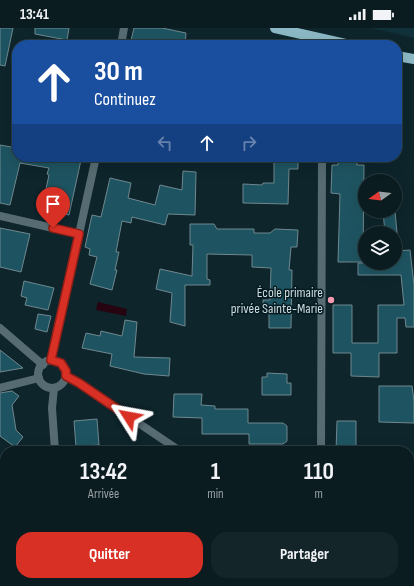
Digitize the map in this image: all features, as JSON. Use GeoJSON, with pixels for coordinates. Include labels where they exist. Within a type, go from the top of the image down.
{"type":"FeatureCollection","features":[{"type":"Feature","properties":{"kind":"main road"},"geometry":{"type":"LineString","coordinates":[[275,28],[315,40]]}},
{"type":"Feature","properties":{"kind":"main road"},"geometry":{"type":"LineString","coordinates":[[402,57],[414,60]]}},
{"type":"Feature","properties":{"kind":"street"},"geometry":{"type":"LineString","coordinates":[[122,40],[124,28]]}},
{"type":"Feature","properties":{"kind":"street"},"geometry":{"type":"LineString","coordinates":[[51,360],[95,162]]}},
{"type":"Feature","properties":{"kind":"street"},"geometry":{"type":"LineString","coordinates":[[321,446],[322,162]]}},
{"type":"Feature","properties":{"kind":"street"},"geometry":{"type":"LineString","coordinates":[[0,216],[79,234]]}},
{"type":"Feature","properties":{"kind":"street"},"geometry":{"type":"LineString","coordinates":[[0,328],[42,365]]}},
{"type":"Feature","properties":{"kind":"street"},"geometry":{"type":"LineString","coordinates":[[51,360],[61,363],[66,371],[66,376],[62,384],[54,388],[44,386],[39,378],[42,365],[51,360]]}},
{"type":"Feature","properties":{"kind":"street"},"geometry":{"type":"LineString","coordinates":[[66,376],[79,383],[173,446]]}},
{"type":"Feature","properties":{"kind":"street"},"geometry":{"type":"LineString","coordinates":[[0,388],[39,378]]}},
{"type":"Feature","properties":{"kind":"street"},"geometry":{"type":"LineString","coordinates":[[54,388],[52,408],[55,446]]}},
{"type":"Feature","properties":{"kind":"shaded area"},"geometry":{"type":"Polygon","coordinates":[[[371,28],[414,28],[414,38],[371,28]]]}},
{"type":"Feature","properties":{"kind":"shaded area"},"geometry":{"type":"Polygon","coordinates":[[[98,302],[127,309],[126,316],[96,310],[98,302]]]}},
{"type":"Feature","properties":{"kind":"building"},"geometry":{"type":"Polygon","coordinates":[[[0,28],[13,28],[5,66],[0,65],[0,28]]]}},
{"type":"Feature","properties":{"kind":"building"},"geometry":{"type":"Polygon","coordinates":[[[35,28],[69,28],[67,40],[35,34],[35,28]]]}},
{"type":"Feature","properties":{"kind":"building"},"geometry":{"type":"Polygon","coordinates":[[[134,28],[162,28],[186,33],[185,40],[131,40],[134,28]]]}},
{"type":"Feature","properties":{"kind":"building"},"geometry":{"type":"Polygon","coordinates":[[[0,145],[12,147],[12,162],[81,162],[69,215],[50,211],[52,200],[44,198],[49,168],[20,163],[10,205],[0,203],[0,145]]]}},
{"type":"Feature","properties":{"kind":"building"},"geometry":{"type":"Polygon","coordinates":[[[274,162],[298,162],[298,169],[289,169],[288,204],[243,203],[243,184],[262,185],[263,183],[274,183],[274,162]]]}},
{"type":"Feature","properties":{"kind":"building"},"geometry":{"type":"Polygon","coordinates":[[[338,162],[357,162],[357,165],[364,165],[364,174],[358,174],[358,218],[363,218],[363,226],[358,226],[358,262],[338,262],[340,194],[331,193],[332,165],[338,165],[338,162]]]}},
{"type":"Feature","properties":{"kind":"building"},"geometry":{"type":"Polygon","coordinates":[[[183,171],[196,172],[195,215],[168,214],[165,225],[132,217],[131,223],[122,221],[116,252],[119,252],[115,270],[117,270],[112,290],[90,284],[97,257],[89,255],[90,249],[85,247],[92,215],[101,217],[110,178],[131,183],[128,198],[155,205],[160,185],[182,190],[183,171]]]}},
{"type":"Feature","properties":{"kind":"building"},"geometry":{"type":"Polygon","coordinates":[[[384,218],[396,218],[396,226],[384,226],[384,218]]]}},
{"type":"Feature","properties":{"kind":"building"},"geometry":{"type":"Polygon","coordinates":[[[190,224],[214,224],[217,229],[254,229],[254,233],[270,233],[275,229],[298,230],[297,247],[291,247],[289,270],[292,270],[291,328],[269,328],[269,313],[263,313],[263,300],[270,300],[271,268],[252,267],[252,255],[207,254],[207,279],[210,280],[210,285],[185,285],[185,326],[170,322],[172,293],[156,289],[160,269],[192,276],[193,245],[190,245],[190,224]]]}},
{"type":"Feature","properties":{"kind":"building"},"geometry":{"type":"Polygon","coordinates":[[[0,228],[30,234],[21,272],[0,267],[0,228]]]}},
{"type":"Feature","properties":{"kind":"building"},"geometry":{"type":"Polygon","coordinates":[[[410,250],[414,285],[414,327],[406,327],[405,318],[397,318],[397,353],[379,353],[379,377],[351,376],[351,353],[333,353],[333,305],[352,305],[352,343],[378,343],[378,305],[404,305],[401,275],[358,275],[358,270],[402,270],[402,251],[410,250]]]}},
{"type":"Feature","properties":{"kind":"building"},"geometry":{"type":"Polygon","coordinates":[[[24,281],[54,288],[48,310],[25,305],[27,298],[21,296],[24,281]]]}},
{"type":"Feature","properties":{"kind":"building"},"geometry":{"type":"Polygon","coordinates":[[[38,314],[51,316],[47,332],[35,329],[38,314]]]}},
{"type":"Feature","properties":{"kind":"building"},"geometry":{"type":"Polygon","coordinates":[[[125,320],[137,322],[134,357],[170,358],[169,376],[144,374],[110,366],[112,354],[82,348],[86,333],[100,336],[101,331],[122,336],[125,320]]]}},
{"type":"Feature","properties":{"kind":"building"},"geometry":{"type":"Polygon","coordinates":[[[0,350],[23,368],[0,372],[0,350]]]}},
{"type":"Feature","properties":{"kind":"building"},"geometry":{"type":"Polygon","coordinates":[[[267,373],[287,374],[287,383],[291,383],[291,395],[262,395],[262,377],[267,377],[267,373]]]}},
{"type":"Feature","properties":{"kind":"building"},"geometry":{"type":"Polygon","coordinates":[[[379,386],[412,386],[414,423],[379,422],[379,386]]]}},
{"type":"Feature","properties":{"kind":"building"},"geometry":{"type":"Polygon","coordinates":[[[12,391],[19,396],[12,405],[16,430],[23,437],[16,446],[0,436],[0,393],[12,391]]]}},
{"type":"Feature","properties":{"kind":"building"},"geometry":{"type":"Polygon","coordinates":[[[174,394],[202,394],[201,405],[215,406],[215,409],[248,409],[248,423],[283,423],[287,426],[287,441],[283,444],[249,444],[249,434],[202,434],[202,418],[173,417],[174,394]]]}},
{"type":"Feature","properties":{"kind":"building"},"geometry":{"type":"Polygon","coordinates":[[[97,419],[99,445],[76,446],[74,421],[97,419]]]}},
{"type":"Feature","properties":{"kind":"building"},"geometry":{"type":"Polygon","coordinates":[[[337,421],[356,421],[356,446],[336,446],[337,421]]]}},
{"type":"Feature","properties":{"kind":"place","name":"École primaire privée Sainte-Marie"},"geometry":{"type":"Point","coordinates":[331,300]}},
{"type":"Feature","properties":{"kind":"route"},"geometry":{"type":"LineString","coordinates":[[53,228],[79,234],[51,360],[61,363],[66,371],[66,376],[79,383],[129,417]]}}]}
